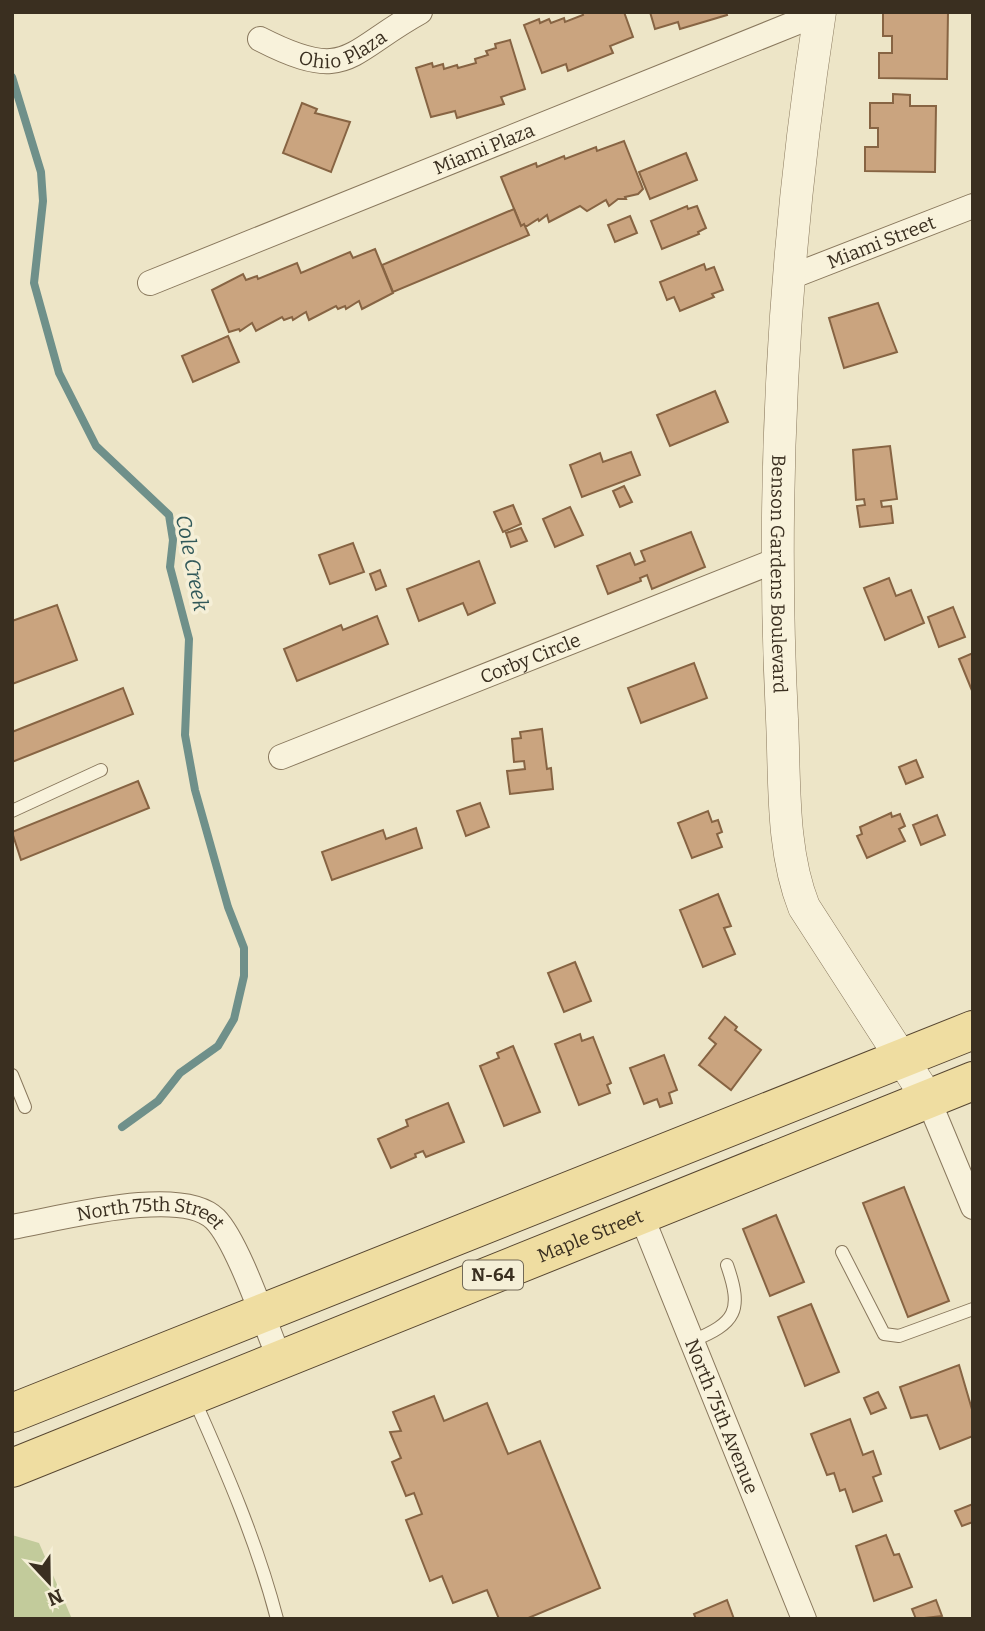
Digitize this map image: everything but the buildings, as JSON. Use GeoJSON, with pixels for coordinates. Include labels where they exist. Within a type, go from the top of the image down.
{"type":"FeatureCollection","features":[{"type":"Feature","properties":{"kind":"main road","name":"N-64"},"geometry":{"type":"LineString","coordinates":[[12,1413],[973,1030]]}},
{"type":"Feature","properties":{"kind":"main road","name":"Maple Street"},"geometry":{"type":"LineString","coordinates":[[12,1468],[973,1081]]}},
{"type":"Feature","properties":{"kind":"street","name":"Ohio Plaza"},"geometry":{"type":"LineString","coordinates":[[260,39],[295,57],[313,63],[329,63],[355,55],[420,12]]}},
{"type":"Feature","properties":{"kind":"street","name":"Benson Gardens Boulevard"},"geometry":{"type":"LineString","coordinates":[[820,13],[802,133],[788,278],[780,409],[777,560],[788,835],[794,881],[818,932],[928,1099]]}},
{"type":"Feature","properties":{"kind":"street","name":"Miami Plaza"},"geometry":{"type":"LineString","coordinates":[[150,283],[820,13]]}},
{"type":"Feature","properties":{"kind":"street","name":"Miami Street"},"geometry":{"type":"LineString","coordinates":[[788,278],[973,206]]}},
{"type":"Feature","properties":{"kind":"street","name":"Corby Circle"},"geometry":{"type":"LineString","coordinates":[[281,757],[777,560]]}},
{"type":"Feature","properties":{"kind":"street"},"geometry":{"type":"LineString","coordinates":[[928,1099],[973,1207]]}},
{"type":"Feature","properties":{"kind":"street","name":"North 75th Street"},"geometry":{"type":"LineString","coordinates":[[12,1227],[150,1203],[179,1202],[205,1210],[228,1236],[280,1360]]}},
{"type":"Feature","properties":{"kind":"street","name":"North 75th Avenue"},"geometry":{"type":"LineString","coordinates":[[641,1215],[804,1619]]}},
{"type":"Feature","properties":{"kind":"lane"},"geometry":{"type":"LineString","coordinates":[[12,811],[101,770]]}},
{"type":"Feature","properties":{"kind":"lane"},"geometry":{"type":"LineString","coordinates":[[12,1076],[25,1107]]}},
{"type":"Feature","properties":{"kind":"lane"},"geometry":{"type":"LineString","coordinates":[[842,1252],[884,1334],[899,1336],[973,1309]]}},
{"type":"Feature","properties":{"kind":"lane"},"geometry":{"type":"LineString","coordinates":[[692,1341],[722,1329],[734,1314],[737,1293],[727,1265]]}},
{"type":"Feature","properties":{"kind":"lane"},"geometry":{"type":"LineString","coordinates":[[193,1395],[246,1518],[263,1565],[277,1619]]}},
{"type":"Feature","properties":{"kind":"green space"},"geometry":{"type":"Polygon","coordinates":[[[12,1535],[39,1543],[72,1619],[12,1619],[12,1535]]]}},
{"type":"Feature","properties":{"kind":"waterway","name":"Cole Creek"},"geometry":{"type":"LineString","coordinates":[[12,77],[41,172],[43,201],[34,283],[59,373],[96,446],[169,515],[173,540],[170,567],[189,639],[185,735],[195,790],[228,907],[244,948],[244,976],[234,1019],[218,1046],[180,1073],[158,1101],[122,1127]]}}]}
